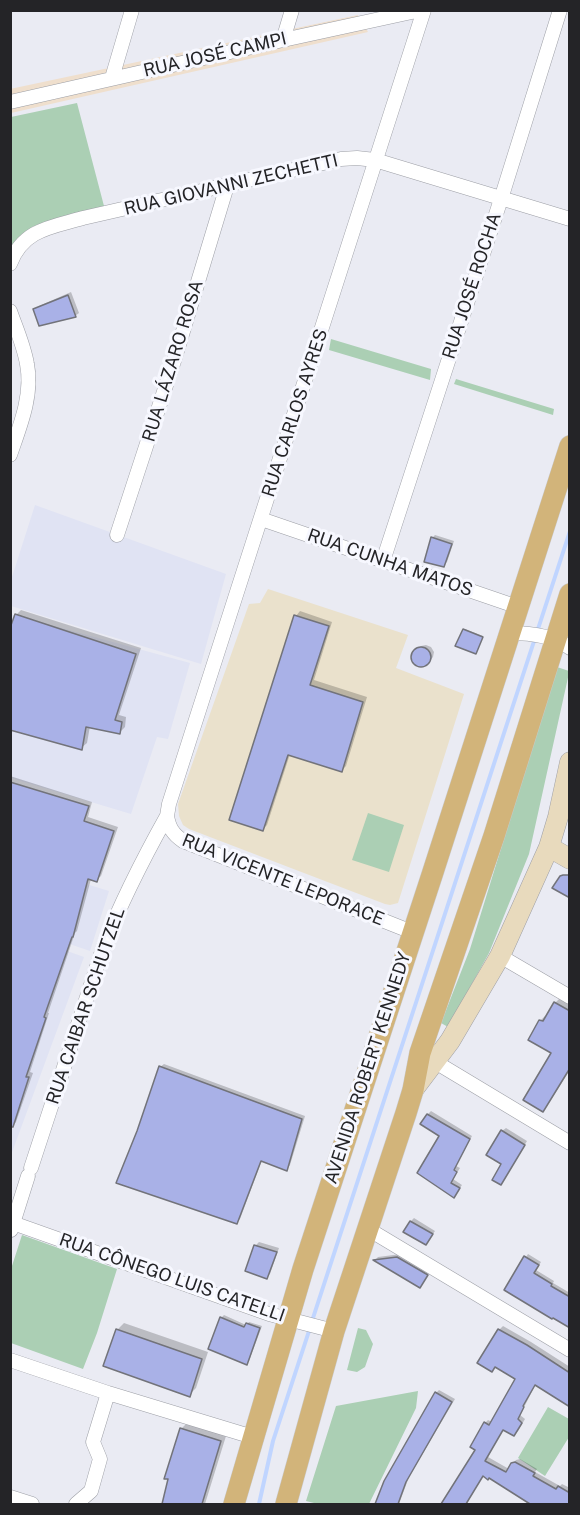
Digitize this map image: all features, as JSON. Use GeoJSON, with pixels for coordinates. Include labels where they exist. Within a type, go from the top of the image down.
{"type":"FeatureCollection","features":[{"type":"Feature","properties":{"kind":"main road","name":"AVENIDA ROBERT KENNEDY"},"geometry":{"type":"LineString","coordinates":[[234,1504],[412,932],[513,633],[518,607],[570,446]]}},
{"type":"Feature","properties":{"kind":"main road"},"geometry":{"type":"LineString","coordinates":[[286,1504],[328,1329],[368,1229],[413,1090],[427,1057],[570,594]]}},
{"type":"Feature","properties":{"kind":"street"},"geometry":{"type":"LineString","coordinates":[[112,78],[132,10]]}},
{"type":"Feature","properties":{"kind":"street"},"geometry":{"type":"LineString","coordinates":[[283,40],[292,10]]}},
{"type":"Feature","properties":{"kind":"street","name":"RUA JOSÉ CAMPI"},"geometry":{"type":"LineString","coordinates":[[10,102],[422,10]]}},
{"type":"Feature","properties":{"kind":"street","name":"RUA CARLOS AYRES"},"geometry":{"type":"LineString","coordinates":[[167,816],[422,10]]}},
{"type":"Feature","properties":{"kind":"street","name":"RUA JOSÉ ROCHA"},"geometry":{"type":"LineString","coordinates":[[383,561],[560,10]]}},
{"type":"Feature","properties":{"kind":"street","name":"RUA GIOVANNI ZECHETTI"},"geometry":{"type":"LineString","coordinates":[[10,264],[28,237],[43,230],[83,218],[341,159],[375,160],[570,219]]}},
{"type":"Feature","properties":{"kind":"street","name":"RUA LÁZARO ROSA"},"geometry":{"type":"LineString","coordinates":[[117,535],[174,361],[227,186]]}},
{"type":"Feature","properties":{"kind":"street"},"geometry":{"type":"LineString","coordinates":[[10,311],[27,364],[29,386],[25,406],[14,431],[10,455]]}},
{"type":"Feature","properties":{"kind":"street","name":"RUA CUNHA MATOS"},"geometry":{"type":"LineString","coordinates":[[261,519],[518,607]]}},
{"type":"Feature","properties":{"kind":"street"},"geometry":{"type":"LineString","coordinates":[[513,633],[557,642]]}},
{"type":"Feature","properties":{"kind":"street"},"geometry":{"type":"LineString","coordinates":[[570,762],[564,816],[500,956],[450,1041],[427,1057],[570,1143]]}},
{"type":"Feature","properties":{"kind":"street","name":"RUA VICENTE LEPORACE"},"geometry":{"type":"LineString","coordinates":[[167,816],[174,834],[183,841],[412,932]]}},
{"type":"Feature","properties":{"kind":"street","name":"RUA CAIBAR SCHUTZEL"},"geometry":{"type":"LineString","coordinates":[[12,1226],[103,948],[131,882],[167,816]]}},
{"type":"Feature","properties":{"kind":"street"},"geometry":{"type":"LineString","coordinates":[[549,847],[570,859]]}},
{"type":"Feature","properties":{"kind":"street"},"geometry":{"type":"LineString","coordinates":[[500,956],[570,997]]}},
{"type":"Feature","properties":{"kind":"street","name":"RUA CÔNEGO LUIS CATELLI"},"geometry":{"type":"LineString","coordinates":[[12,1226],[269,1314],[328,1329]]}},
{"type":"Feature","properties":{"kind":"street"},"geometry":{"type":"LineString","coordinates":[[368,1229],[570,1350]]}},
{"type":"Feature","properties":{"kind":"street"},"geometry":{"type":"LineString","coordinates":[[10,1360],[108,1393],[253,1437]]}},
{"type":"Feature","properties":{"kind":"street"},"geometry":{"type":"LineString","coordinates":[[76,1504],[91,1491],[100,1459],[93,1442],[108,1393]]}},
{"type":"Feature","properties":{"kind":"street"},"geometry":{"type":"LineString","coordinates":[[10,1497],[33,1504]]}},
{"type":"Feature","properties":{"kind":"shaded area"},"geometry":{"type":"Polygon","coordinates":[[[358,15],[368,32],[11,113],[10,89],[358,15]]]}},
{"type":"Feature","properties":{"kind":"shaded area"},"geometry":{"type":"Polygon","coordinates":[[[35,505],[226,574],[201,664],[11,606],[11,580],[35,505]]]}},
{"type":"Feature","properties":{"kind":"shaded area"},"geometry":{"type":"Polygon","coordinates":[[[268,589],[408,635],[396,668],[464,694],[398,903],[385,904],[189,829],[183,825],[179,816],[178,804],[249,604],[260,603],[268,589]]]}},
{"type":"Feature","properties":{"kind":"shaded area"},"geometry":{"type":"Polygon","coordinates":[[[10,614],[190,663],[168,739],[157,737],[131,814],[11,778],[10,614]]]}},
{"type":"Feature","properties":{"kind":"shaded area"},"geometry":{"type":"Polygon","coordinates":[[[11,861],[109,891],[90,951],[11,924],[11,861]]]}},
{"type":"Feature","properties":{"kind":"shaded area"},"geometry":{"type":"Polygon","coordinates":[[[11,931],[84,957],[11,1155],[11,931]]]}},
{"type":"Feature","properties":{"kind":"green space"},"geometry":{"type":"Polygon","coordinates":[[[77,103],[104,206],[32,227],[11,252],[11,117],[77,103]]]}},
{"type":"Feature","properties":{"kind":"green space"},"geometry":{"type":"Polygon","coordinates":[[[331,339],[431,369],[430,380],[329,350],[331,339]]]}},
{"type":"Feature","properties":{"kind":"green space"},"geometry":{"type":"Polygon","coordinates":[[[456,379],[554,409],[553,415],[454,384],[456,379]]]}},
{"type":"Feature","properties":{"kind":"green space"},"geometry":{"type":"Polygon","coordinates":[[[557,667],[569,673],[529,854],[489,953],[448,1027],[441,1023],[470,949],[557,667]]]}},
{"type":"Feature","properties":{"kind":"green space"},"geometry":{"type":"Polygon","coordinates":[[[368,813],[404,825],[389,872],[352,860],[368,813]]]}},
{"type":"Feature","properties":{"kind":"green space"},"geometry":{"type":"Polygon","coordinates":[[[22,1235],[117,1269],[83,1369],[11,1343],[11,1269],[22,1235]]]}},
{"type":"Feature","properties":{"kind":"green space"},"geometry":{"type":"Polygon","coordinates":[[[358,1328],[366,1330],[373,1344],[365,1367],[357,1372],[347,1370],[358,1328]]]}},
{"type":"Feature","properties":{"kind":"green space"},"geometry":{"type":"Polygon","coordinates":[[[418,1391],[416,1408],[369,1504],[318,1504],[306,1501],[336,1406],[418,1391]]]}},
{"type":"Feature","properties":{"kind":"green space"},"geometry":{"type":"Polygon","coordinates":[[[548,1407],[569,1419],[569,1437],[545,1476],[518,1458],[548,1407]]]}},
{"type":"Feature","properties":{"kind":"building"},"geometry":{"type":"Polygon","coordinates":[[[68,295],[76,317],[39,326],[33,309],[68,295]]]}},
{"type":"Feature","properties":{"kind":"building"},"geometry":{"type":"Polygon","coordinates":[[[431,537],[452,544],[444,567],[424,562],[431,537]]]}},
{"type":"Feature","properties":{"kind":"building"},"geometry":{"type":"Polygon","coordinates":[[[15,614],[136,654],[115,720],[122,722],[120,734],[86,727],[82,750],[10,730],[10,628],[15,614]]]}},
{"type":"Feature","properties":{"kind":"building"},"geometry":{"type":"Polygon","coordinates":[[[294,615],[329,626],[310,685],[363,702],[342,772],[288,755],[263,831],[229,820],[294,615]]]}},
{"type":"Feature","properties":{"kind":"building"},"geometry":{"type":"Polygon","coordinates":[[[463,629],[483,637],[476,654],[455,646],[463,629]]]}},
{"type":"Feature","properties":{"kind":"building"},"geometry":{"type":"Polygon","coordinates":[[[421,647],[428,650],[431,657],[428,664],[421,667],[414,664],[411,657],[414,650],[421,647]]]}},
{"type":"Feature","properties":{"kind":"building"},"geometry":{"type":"Polygon","coordinates":[[[10,782],[89,806],[84,821],[114,831],[97,882],[88,879],[73,937],[44,1017],[46,1018],[26,1077],[29,1077],[13,1127],[10,1127],[10,782]]]}},
{"type":"Feature","properties":{"kind":"building"},"geometry":{"type":"Polygon","coordinates":[[[563,875],[570,875],[570,898],[552,888],[563,875]]]}},
{"type":"Feature","properties":{"kind":"building"},"geometry":{"type":"Polygon","coordinates":[[[554,1002],[570,1011],[570,1068],[543,1112],[523,1100],[551,1053],[528,1040],[539,1020],[543,1021],[554,1002]]]}},
{"type":"Feature","properties":{"kind":"building"},"geometry":{"type":"Polygon","coordinates":[[[159,1066],[302,1119],[287,1171],[261,1161],[237,1224],[116,1183],[159,1066]]]}},
{"type":"Feature","properties":{"kind":"building"},"geometry":{"type":"Polygon","coordinates":[[[427,1114],[470,1139],[454,1170],[457,1172],[451,1183],[460,1188],[454,1198],[417,1173],[439,1136],[420,1124],[427,1114]]]}},
{"type":"Feature","properties":{"kind":"building"},"geometry":{"type":"Polygon","coordinates":[[[501,1130],[525,1145],[501,1185],[492,1180],[501,1164],[486,1155],[501,1130]]]}},
{"type":"Feature","properties":{"kind":"building"},"geometry":{"type":"Polygon","coordinates":[[[410,1221],[433,1234],[426,1245],[403,1232],[410,1221]]]}},
{"type":"Feature","properties":{"kind":"building"},"geometry":{"type":"Polygon","coordinates":[[[254,1245],[277,1252],[267,1279],[245,1271],[254,1245]]]}},
{"type":"Feature","properties":{"kind":"building"},"geometry":{"type":"Polygon","coordinates":[[[524,1256],[539,1265],[534,1273],[570,1297],[570,1328],[504,1290],[524,1256]]]}},
{"type":"Feature","properties":{"kind":"building"},"geometry":{"type":"Polygon","coordinates":[[[397,1257],[428,1275],[420,1288],[373,1260],[397,1257]]]}},
{"type":"Feature","properties":{"kind":"building"},"geometry":{"type":"Polygon","coordinates":[[[220,1317],[244,1327],[246,1323],[260,1328],[247,1365],[208,1349],[220,1317]]]}},
{"type":"Feature","properties":{"kind":"building"},"geometry":{"type":"Polygon","coordinates":[[[116,1329],[202,1359],[190,1397],[103,1366],[116,1329]]]}},
{"type":"Feature","properties":{"kind":"building"},"geometry":{"type":"Polygon","coordinates":[[[498,1329],[570,1373],[570,1407],[535,1385],[523,1406],[518,1419],[522,1423],[514,1436],[503,1430],[485,1461],[506,1472],[511,1463],[515,1462],[535,1473],[533,1476],[556,1489],[558,1486],[570,1493],[570,1504],[530,1504],[483,1476],[466,1504],[441,1504],[475,1450],[470,1447],[484,1422],[489,1425],[515,1379],[495,1367],[492,1372],[477,1363],[498,1329]]]}},
{"type":"Feature","properties":{"kind":"building"},"geometry":{"type":"Polygon","coordinates":[[[435,1392],[452,1402],[406,1482],[398,1504],[375,1504],[384,1481],[435,1392]]]}},
{"type":"Feature","properties":{"kind":"building"},"geometry":{"type":"Polygon","coordinates":[[[180,1428],[221,1441],[202,1504],[162,1504],[168,1479],[164,1479],[180,1428]]]}},
{"type":"Feature","properties":{"kind":"waterway"},"geometry":{"type":"LineString","coordinates":[[312,1321],[570,531]]}},
{"type":"Feature","properties":{"kind":"waterway"},"geometry":{"type":"LineString","coordinates":[[259,1504],[273,1441],[310,1328]]}}]}
